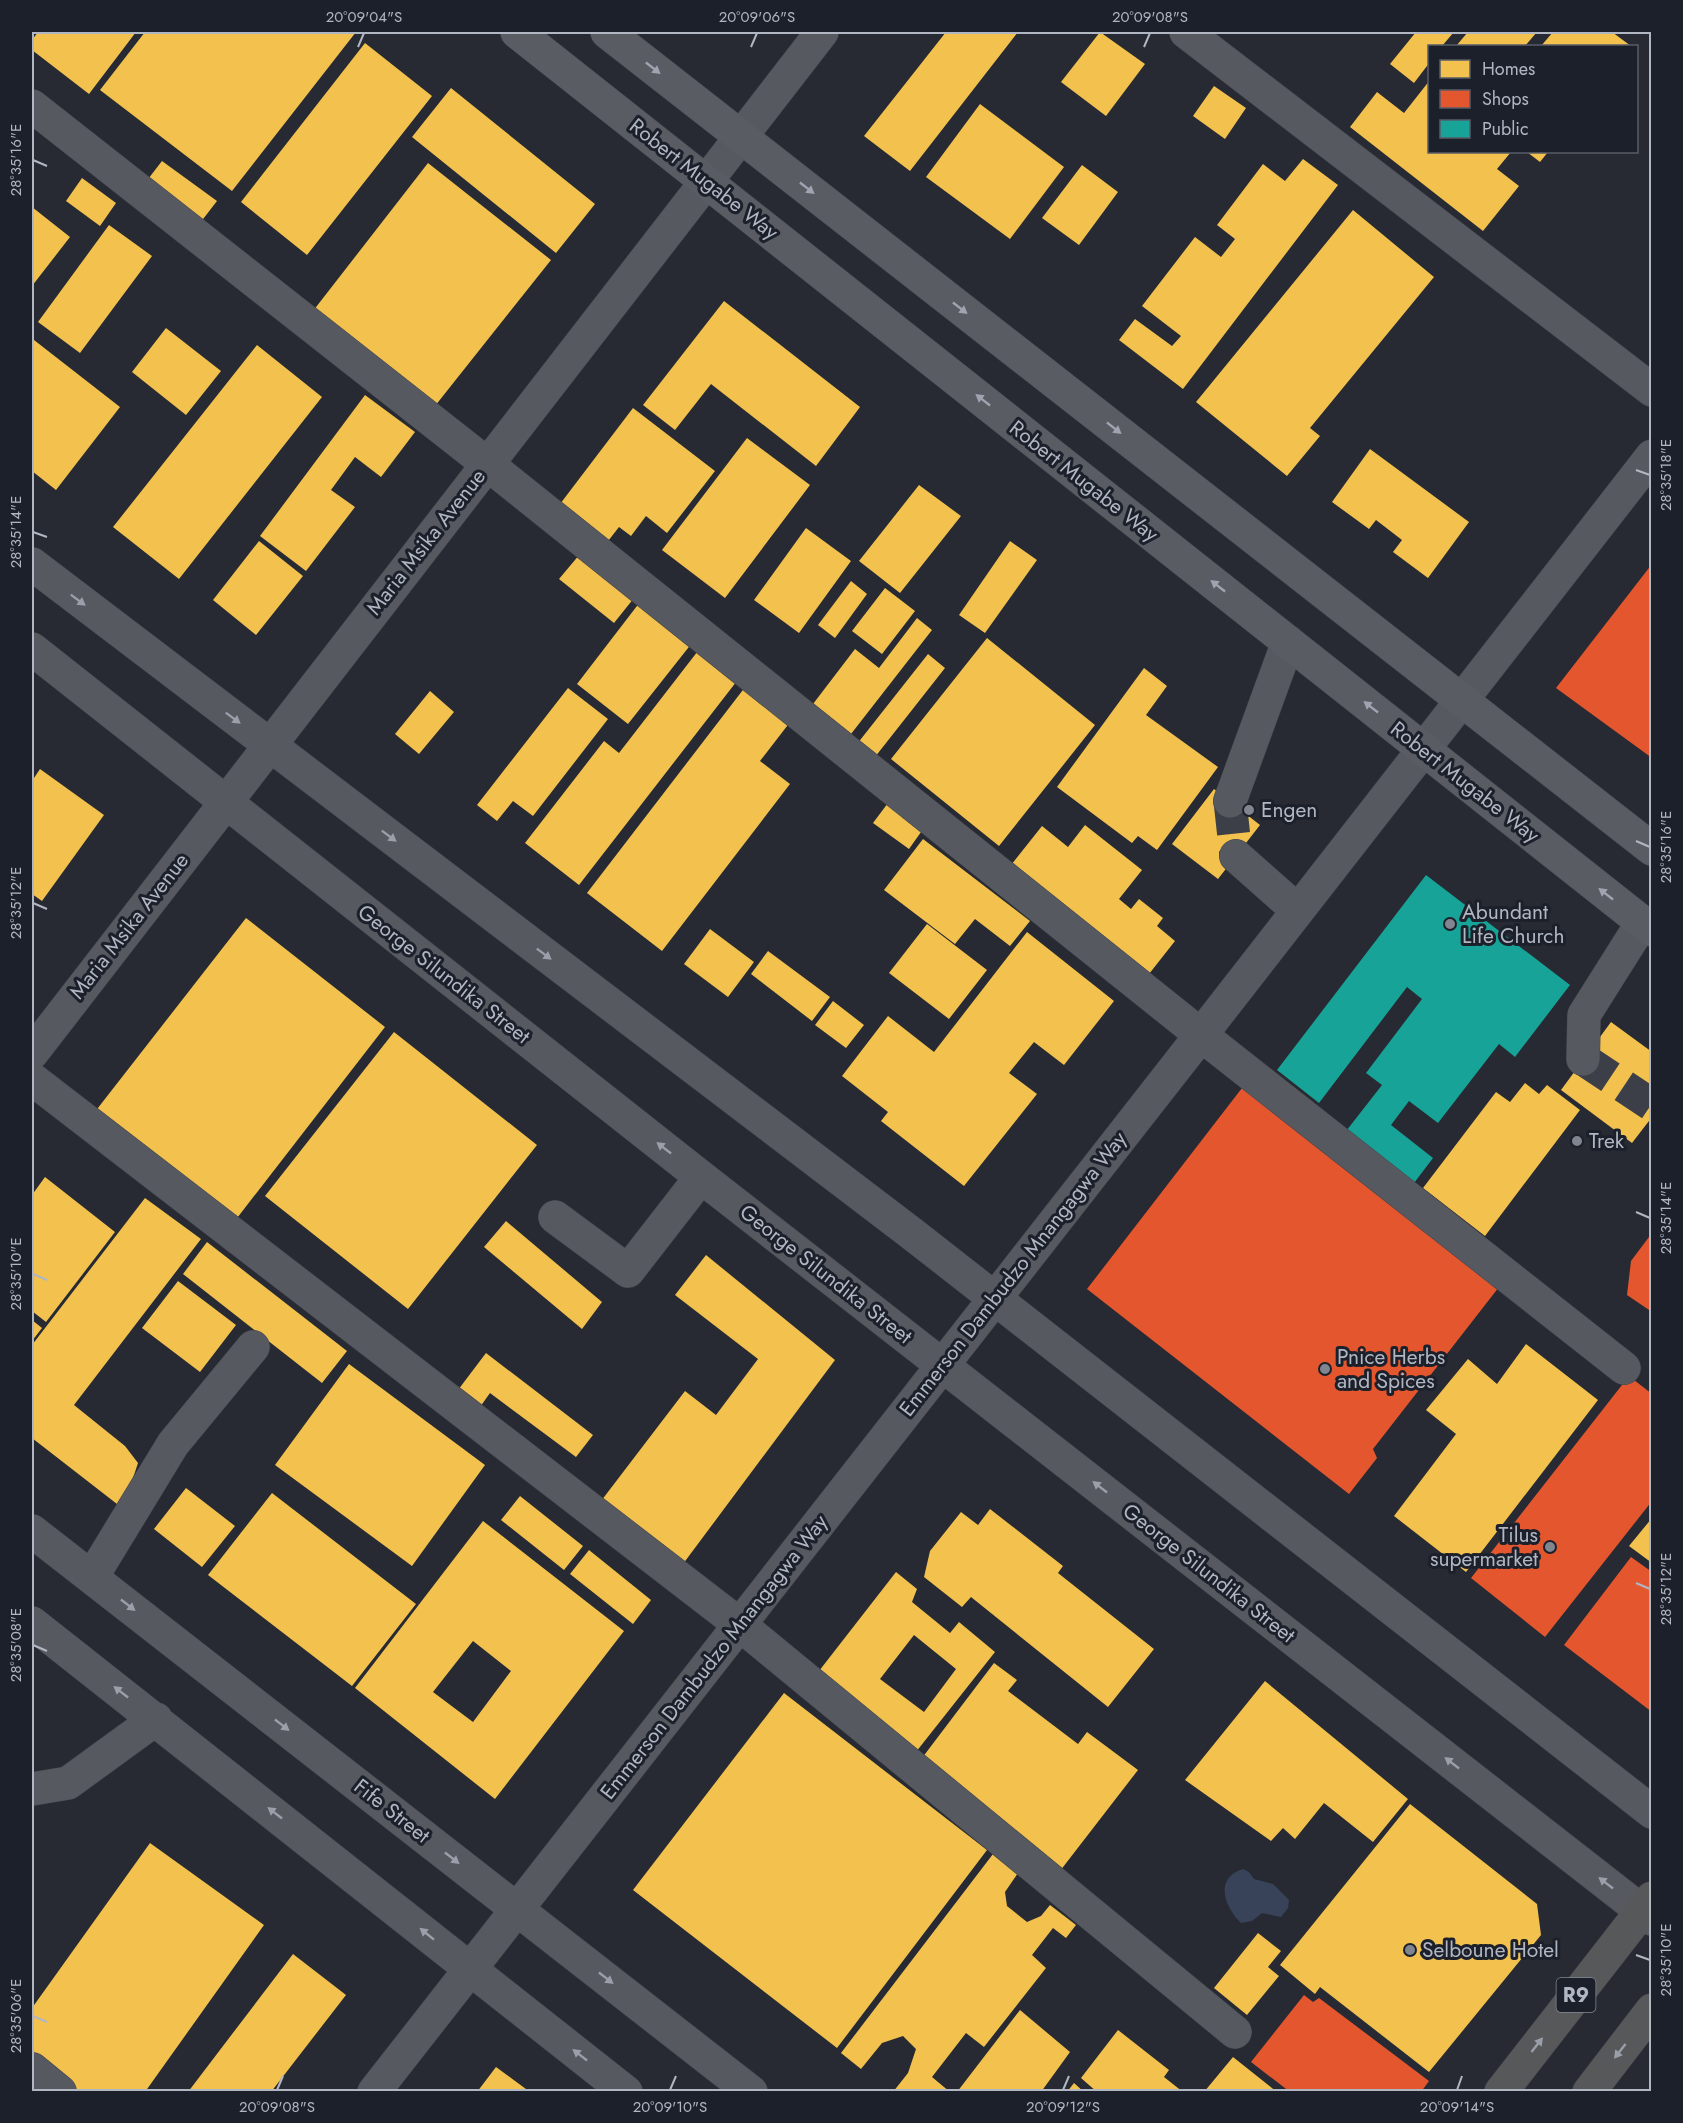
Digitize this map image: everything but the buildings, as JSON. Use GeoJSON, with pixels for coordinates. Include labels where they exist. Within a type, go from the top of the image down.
{"type":"FeatureCollection","features":[{"type":"Feature","properties":{"kind":"highway","name":"R9"},"geometry":{"type":"LineString","coordinates":[[1501,2091],[1648,1909]]}},
{"type":"Feature","properties":{"kind":"highway"},"geometry":{"type":"LineString","coordinates":[[1589,2091],[1652,2010]]}},
{"type":"Feature","properties":{"kind":"main road","name":"Robert Mugabe Way"},"geometry":{"type":"LineString","coordinates":[[517,32],[1647,926]]}},
{"type":"Feature","properties":{"kind":"main road"},"geometry":{"type":"LineString","coordinates":[[607,32],[1652,849]]}},
{"type":"Feature","properties":{"kind":"street","name":"Maria Msika Avenue"},"geometry":{"type":"LineString","coordinates":[[32,1053],[822,32]]}},
{"type":"Feature","properties":{"kind":"street"},"geometry":{"type":"LineString","coordinates":[[1186,32],[1652,390]]}},
{"type":"Feature","properties":{"kind":"street"},"geometry":{"type":"LineString","coordinates":[[32,106],[486,464],[1201,1035],[1624,1368]]}},
{"type":"Feature","properties":{"kind":"street","name":"Emmerson Dambudzo Mnangagwa Way"},"geometry":{"type":"LineString","coordinates":[[374,2091],[1652,456]]}},
{"type":"Feature","properties":{"kind":"street"},"geometry":{"type":"LineString","coordinates":[[32,564],[995,1298],[1652,1812]]}},
{"type":"Feature","properties":{"kind":"street"},"geometry":{"type":"LineString","coordinates":[[1230,801],[1288,642]]}},
{"type":"Feature","properties":{"kind":"street","name":"George Silundika Street"},"geometry":{"type":"LineString","coordinates":[[32,649],[701,1178],[1648,1909]]}},
{"type":"Feature","properties":{"kind":"street"},"geometry":{"type":"LineString","coordinates":[[1236,856],[1297,910]]}},
{"type":"Feature","properties":{"kind":"street"},"geometry":{"type":"LineString","coordinates":[[1583,1059],[1584,1016],[1647,926]]}},
{"type":"Feature","properties":{"kind":"street"},"geometry":{"type":"LineString","coordinates":[[32,1079],[740,1624],[1235,2032]]}},
{"type":"Feature","properties":{"kind":"street"},"geometry":{"type":"LineString","coordinates":[[555,1217],[628,1271],[701,1178]]}},
{"type":"Feature","properties":{"kind":"street"},"geometry":{"type":"LineString","coordinates":[[92,1577],[173,1444],[254,1347]]}},
{"type":"Feature","properties":{"kind":"street","name":"Fife Street"},"geometry":{"type":"LineString","coordinates":[[32,1531],[751,2091]]}},
{"type":"Feature","properties":{"kind":"street"},"geometry":{"type":"LineString","coordinates":[[32,1623],[626,2091]]}},
{"type":"Feature","properties":{"kind":"street"},"geometry":{"type":"LineString","coordinates":[[32,1789],[68,1783],[156,1719]]}},
{"type":"Feature","properties":{"kind":"street"},"geometry":{"type":"LineString","coordinates":[[32,2069],[60,2091]]}},
{"type":"Feature","properties":{"kind":"water"},"geometry":{"type":"Polygon","coordinates":[[[1243,1869],[1249,1872],[1254,1879],[1273,1884],[1289,1900],[1288,1908],[1281,1917],[1262,1913],[1252,1921],[1241,1923],[1235,1916],[1227,1901],[1225,1886],[1234,1873],[1243,1869]]]}},
{"type":"Feature","properties":{"kind":"tunnel"},"geometry":{"type":"LineString","coordinates":[[1230,801],[1236,856]]}},
{"type":"Feature","properties":{"kind":"tunnel"},"geometry":{"type":"LineString","coordinates":[[1583,1059],[1652,1105]]}},
{"type":"Feature","properties":{"kind":"place","name":"Engen"},"geometry":{"type":"Point","coordinates":[1249,810]}},
{"type":"Feature","properties":{"kind":"place","name":"Abundant Life Church"},"geometry":{"type":"Point","coordinates":[1450,924]}},
{"type":"Feature","properties":{"kind":"place","name":"Trek"},"geometry":{"type":"Point","coordinates":[1577,1141]}},
{"type":"Feature","properties":{"kind":"place","name":"Pnice Herbs and Spices"},"geometry":{"type":"Point","coordinates":[1325,1369]}},
{"type":"Feature","properties":{"kind":"place","name":"Tilus supermarket"},"geometry":{"type":"Point","coordinates":[1550,1547]}},
{"type":"Feature","properties":{"kind":"place","name":"Selboune Hotel"},"geometry":{"type":"Point","coordinates":[1410,1950]}}]}
